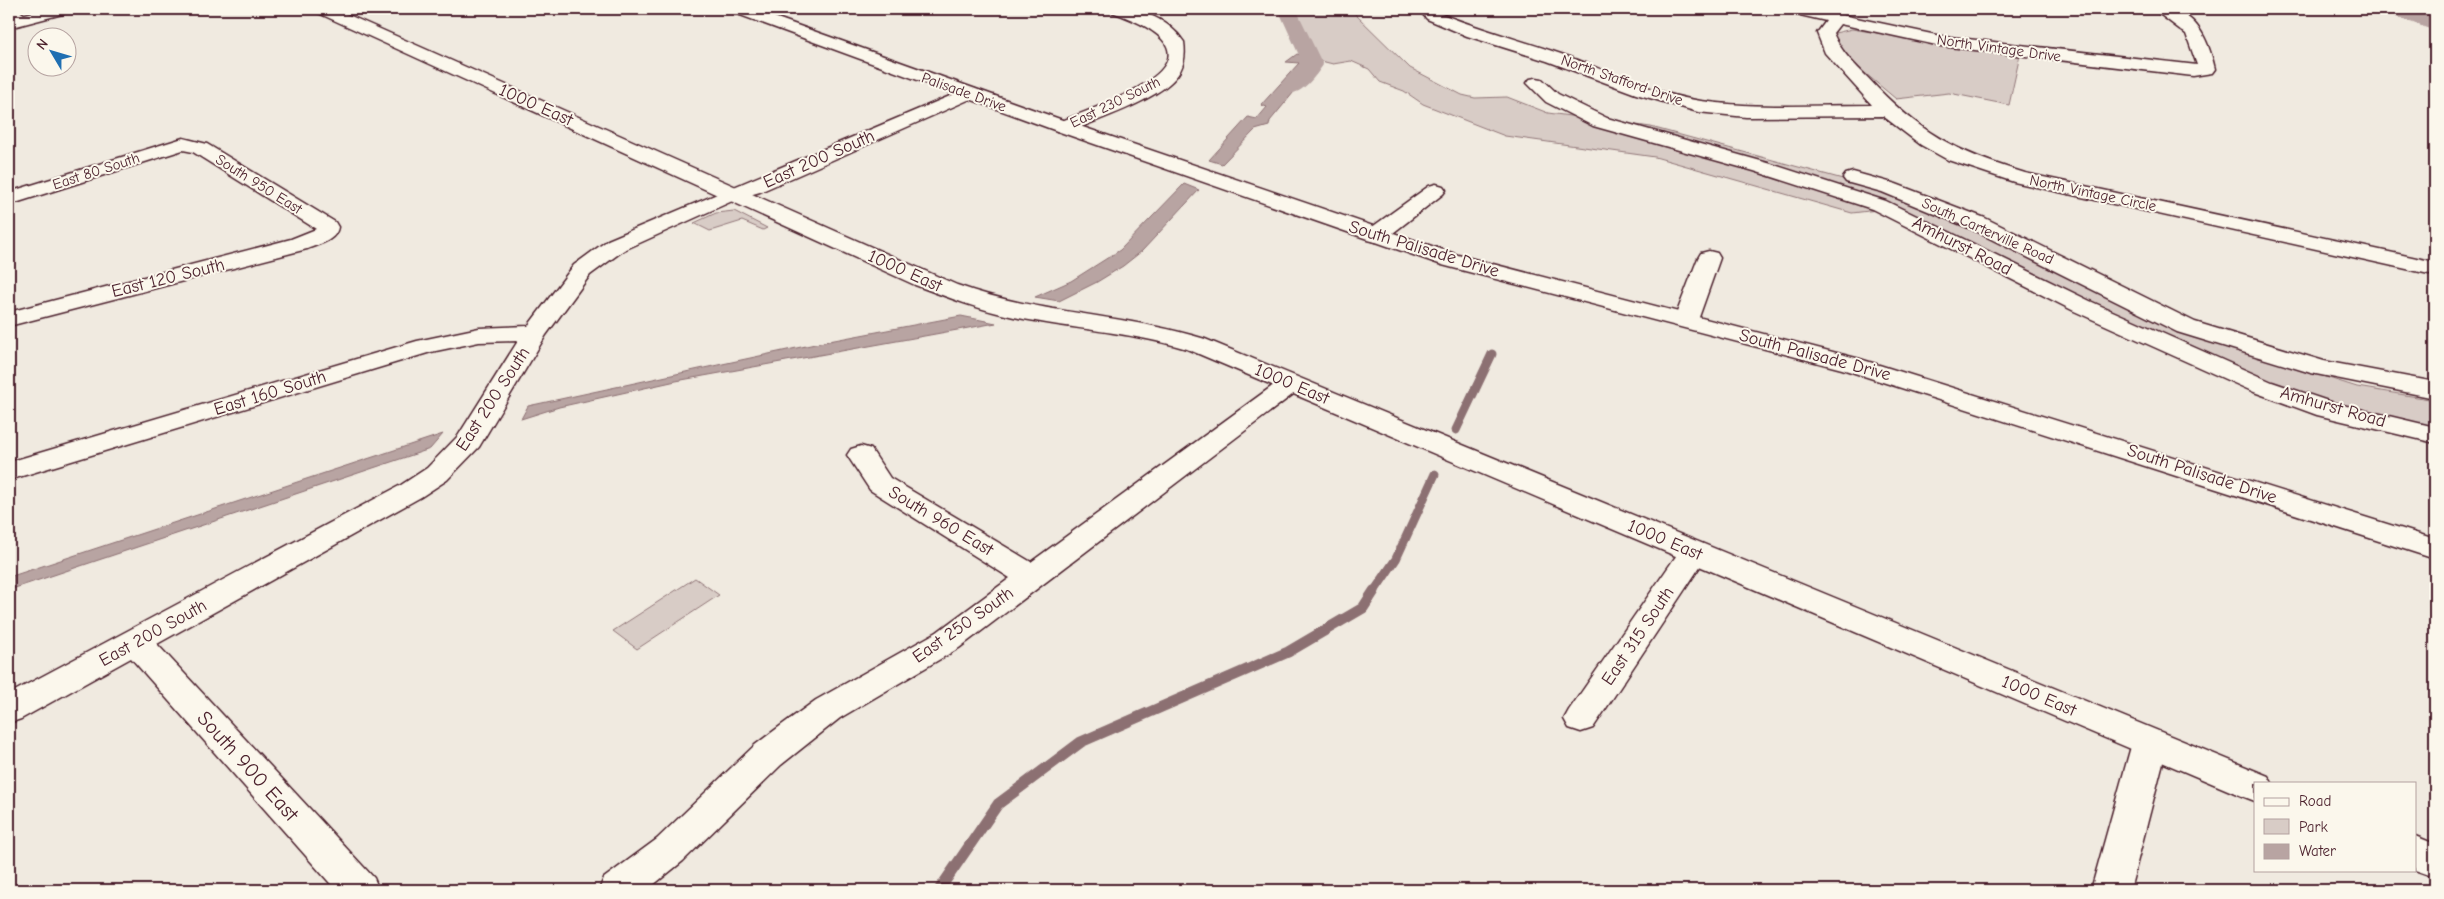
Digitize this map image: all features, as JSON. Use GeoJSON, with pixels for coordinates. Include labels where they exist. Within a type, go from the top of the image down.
{"type":"FeatureCollection","features":[{"type":"Feature","properties":{"kind":"street"},"geometry":{"type":"LineString","coordinates":[[13,18],[64,9]]}},
{"type":"Feature","properties":{"kind":"street","name":"1000 East"},"geometry":{"type":"LineString","coordinates":[[322,9],[923,280],[981,302],[1024,312],[1177,338],[2254,786]]}},
{"type":"Feature","properties":{"kind":"street","name":"Palisade Drive"},"geometry":{"type":"LineString","coordinates":[[738,9],[969,94],[1192,172]]}},
{"type":"Feature","properties":{"kind":"street","name":"East 230 South"},"geometry":{"type":"LineString","coordinates":[[1064,127],[1141,92],[1165,78],[1174,66],[1177,49],[1176,42],[1164,29],[1140,16],[1118,9]]}},
{"type":"Feature","properties":{"kind":"street","name":"North Stafford Drive"},"geometry":{"type":"LineString","coordinates":[[1426,9],[1433,16],[1473,32],[1586,69],[1642,90],[1698,106],[1746,111],[1887,110]]}},
{"type":"Feature","properties":{"kind":"street","name":"North Vintage Drive"},"geometry":{"type":"LineString","coordinates":[[1793,9],[1941,41],[2035,54],[2193,71],[2206,68],[2202,50],[2194,30],[2184,20],[2162,9]]}},
{"type":"Feature","properties":{"kind":"street","name":"North Vintage Circle"},"geometry":{"type":"LineString","coordinates":[[1836,19],[1825,33],[1827,42],[1887,110],[1928,141],[1955,156],[2021,178],[2429,267]]}},
{"type":"Feature","properties":{"kind":"street"},"geometry":{"type":"LineString","coordinates":[[1536,83],[1566,72],[1586,69]]}},
{"type":"Feature","properties":{"kind":"street","name":"South Carterville Road"},"geometry":{"type":"LineString","coordinates":[[1536,83],[1639,122],[1889,188],[1977,223],[2186,327],[2320,368],[2435,390]]}},
{"type":"Feature","properties":{"kind":"street","name":"Amhurst Road"},"geometry":{"type":"LineString","coordinates":[[1536,83],[1552,98],[1600,122],[1761,167],[1879,205],[2082,306],[2263,387],[2326,409],[2435,435]]}},
{"type":"Feature","properties":{"kind":"street","name":"East 200 South"},"geometry":{"type":"LineString","coordinates":[[9,710],[411,491],[437,474],[469,441],[535,333],[582,270],[616,245],[969,94]]}},
{"type":"Feature","properties":{"kind":"street","name":"East 80 South"},"geometry":{"type":"LineString","coordinates":[[9,198],[152,152],[183,144]]}},
{"type":"Feature","properties":{"kind":"street","name":"South 950 East"},"geometry":{"type":"LineString","coordinates":[[183,144],[200,148],[294,208],[322,222],[327,227],[326,233]]}},
{"type":"Feature","properties":{"kind":"street","name":"South Palisade Drive"},"geometry":{"type":"LineString","coordinates":[[1192,172],[1450,260],[1851,364],[1945,392],[2435,549]]}},
{"type":"Feature","properties":{"kind":"street"},"geometry":{"type":"LineString","coordinates":[[1376,235],[1436,190]]}},
{"type":"Feature","properties":{"kind":"street","name":"East 120 South"},"geometry":{"type":"LineString","coordinates":[[9,319],[299,244],[326,233]]}},
{"type":"Feature","properties":{"kind":"street"},"geometry":{"type":"LineString","coordinates":[[1686,320],[1709,258]]}},
{"type":"Feature","properties":{"kind":"street","name":"East 160 South"},"geometry":{"type":"LineString","coordinates":[[9,471],[426,346],[479,336],[535,333]]}},
{"type":"Feature","properties":{"kind":"street","name":"East 250 South"},"geometry":{"type":"LineString","coordinates":[[618,890],[670,850],[768,755],[828,709],[948,640],[1291,384]]}},
{"type":"Feature","properties":{"kind":"street","name":"South 960 East"},"geometry":{"type":"LineString","coordinates":[[860,455],[880,484],[1032,577]]}},
{"type":"Feature","properties":{"kind":"street","name":"East 315 South"},"geometry":{"type":"LineString","coordinates":[[1581,719],[1694,552]]}},
{"type":"Feature","properties":{"kind":"street","name":"South 900 East"},"geometry":{"type":"LineString","coordinates":[[136,642],[360,890]]}},
{"type":"Feature","properties":{"kind":"street"},"geometry":{"type":"LineString","coordinates":[[2110,890],[2150,742]]}},
{"type":"Feature","properties":{"kind":"street"},"geometry":{"type":"LineString","coordinates":[[2416,852],[2435,861]]}},
{"type":"Feature","properties":{"kind":"green space"},"geometry":{"type":"Polygon","coordinates":[[[1288,9],[1350,9],[1410,68],[1462,95],[1475,98],[1507,97],[1548,113],[1651,127],[1887,191],[1956,221],[2197,336],[2357,387],[2435,400],[2435,431],[2351,409],[2274,384],[2132,325],[1894,208],[1852,213],[1655,157],[1505,136],[1423,104],[1404,91],[1380,82],[1369,69],[1351,61],[1333,64],[1317,60],[1294,13],[1288,9]]]}},
{"type":"Feature","properties":{"kind":"green space"},"geometry":{"type":"Polygon","coordinates":[[[1852,29],[2020,55],[2009,105],[1949,93],[1896,99],[1835,48],[1833,37],[1835,33],[1852,29]]]}},
{"type":"Feature","properties":{"kind":"green space"},"geometry":{"type":"Polygon","coordinates":[[[734,211],[767,228],[763,230],[742,221],[710,231],[694,223],[716,213],[734,211]]]}},
{"type":"Feature","properties":{"kind":"green space"},"geometry":{"type":"Polygon","coordinates":[[[695,578],[719,595],[637,649],[613,631],[695,578]]]}},
{"type":"Feature","properties":{"kind":"water"},"geometry":{"type":"Polygon","coordinates":[[[1297,54],[1317,60],[1317,64],[1270,121],[1269,126],[1255,130],[1222,164],[1209,160],[1248,117],[1257,119],[1267,107],[1261,105],[1299,63],[1286,62],[1297,54]]]}},
{"type":"Feature","properties":{"kind":"water"},"geometry":{"type":"Polygon","coordinates":[[[1184,184],[1199,190],[1142,251],[1123,266],[1097,282],[1059,301],[1035,297],[1071,281],[1120,250],[1184,184]]]}},
{"type":"Feature","properties":{"kind":"water"},"geometry":{"type":"Polygon","coordinates":[[[961,316],[996,323],[676,381],[559,407],[521,419],[528,406],[829,341],[961,316]]]}},
{"type":"Feature","properties":{"kind":"water"},"geometry":{"type":"Polygon","coordinates":[[[443,434],[430,449],[9,590],[9,577],[443,434]]]}},
{"type":"Feature","properties":{"kind":"waterway"},"geometry":{"type":"LineString","coordinates":[[1287,9],[1313,65],[1290,89]]}},
{"type":"Feature","properties":{"kind":"waterway"},"geometry":{"type":"LineString","coordinates":[[2405,9],[2435,22]]}},
{"type":"Feature","properties":{"kind":"waterway"},"geometry":{"type":"LineString","coordinates":[[1456,430],[1492,354]]}},
{"type":"Feature","properties":{"kind":"waterway"},"geometry":{"type":"LineString","coordinates":[[1373,593],[1396,559],[1435,474]]}},
{"type":"Feature","properties":{"kind":"waterway"},"geometry":{"type":"LineString","coordinates":[[939,890],[998,804],[1081,742],[1288,652],[1363,608],[1374,591]]}}]}
